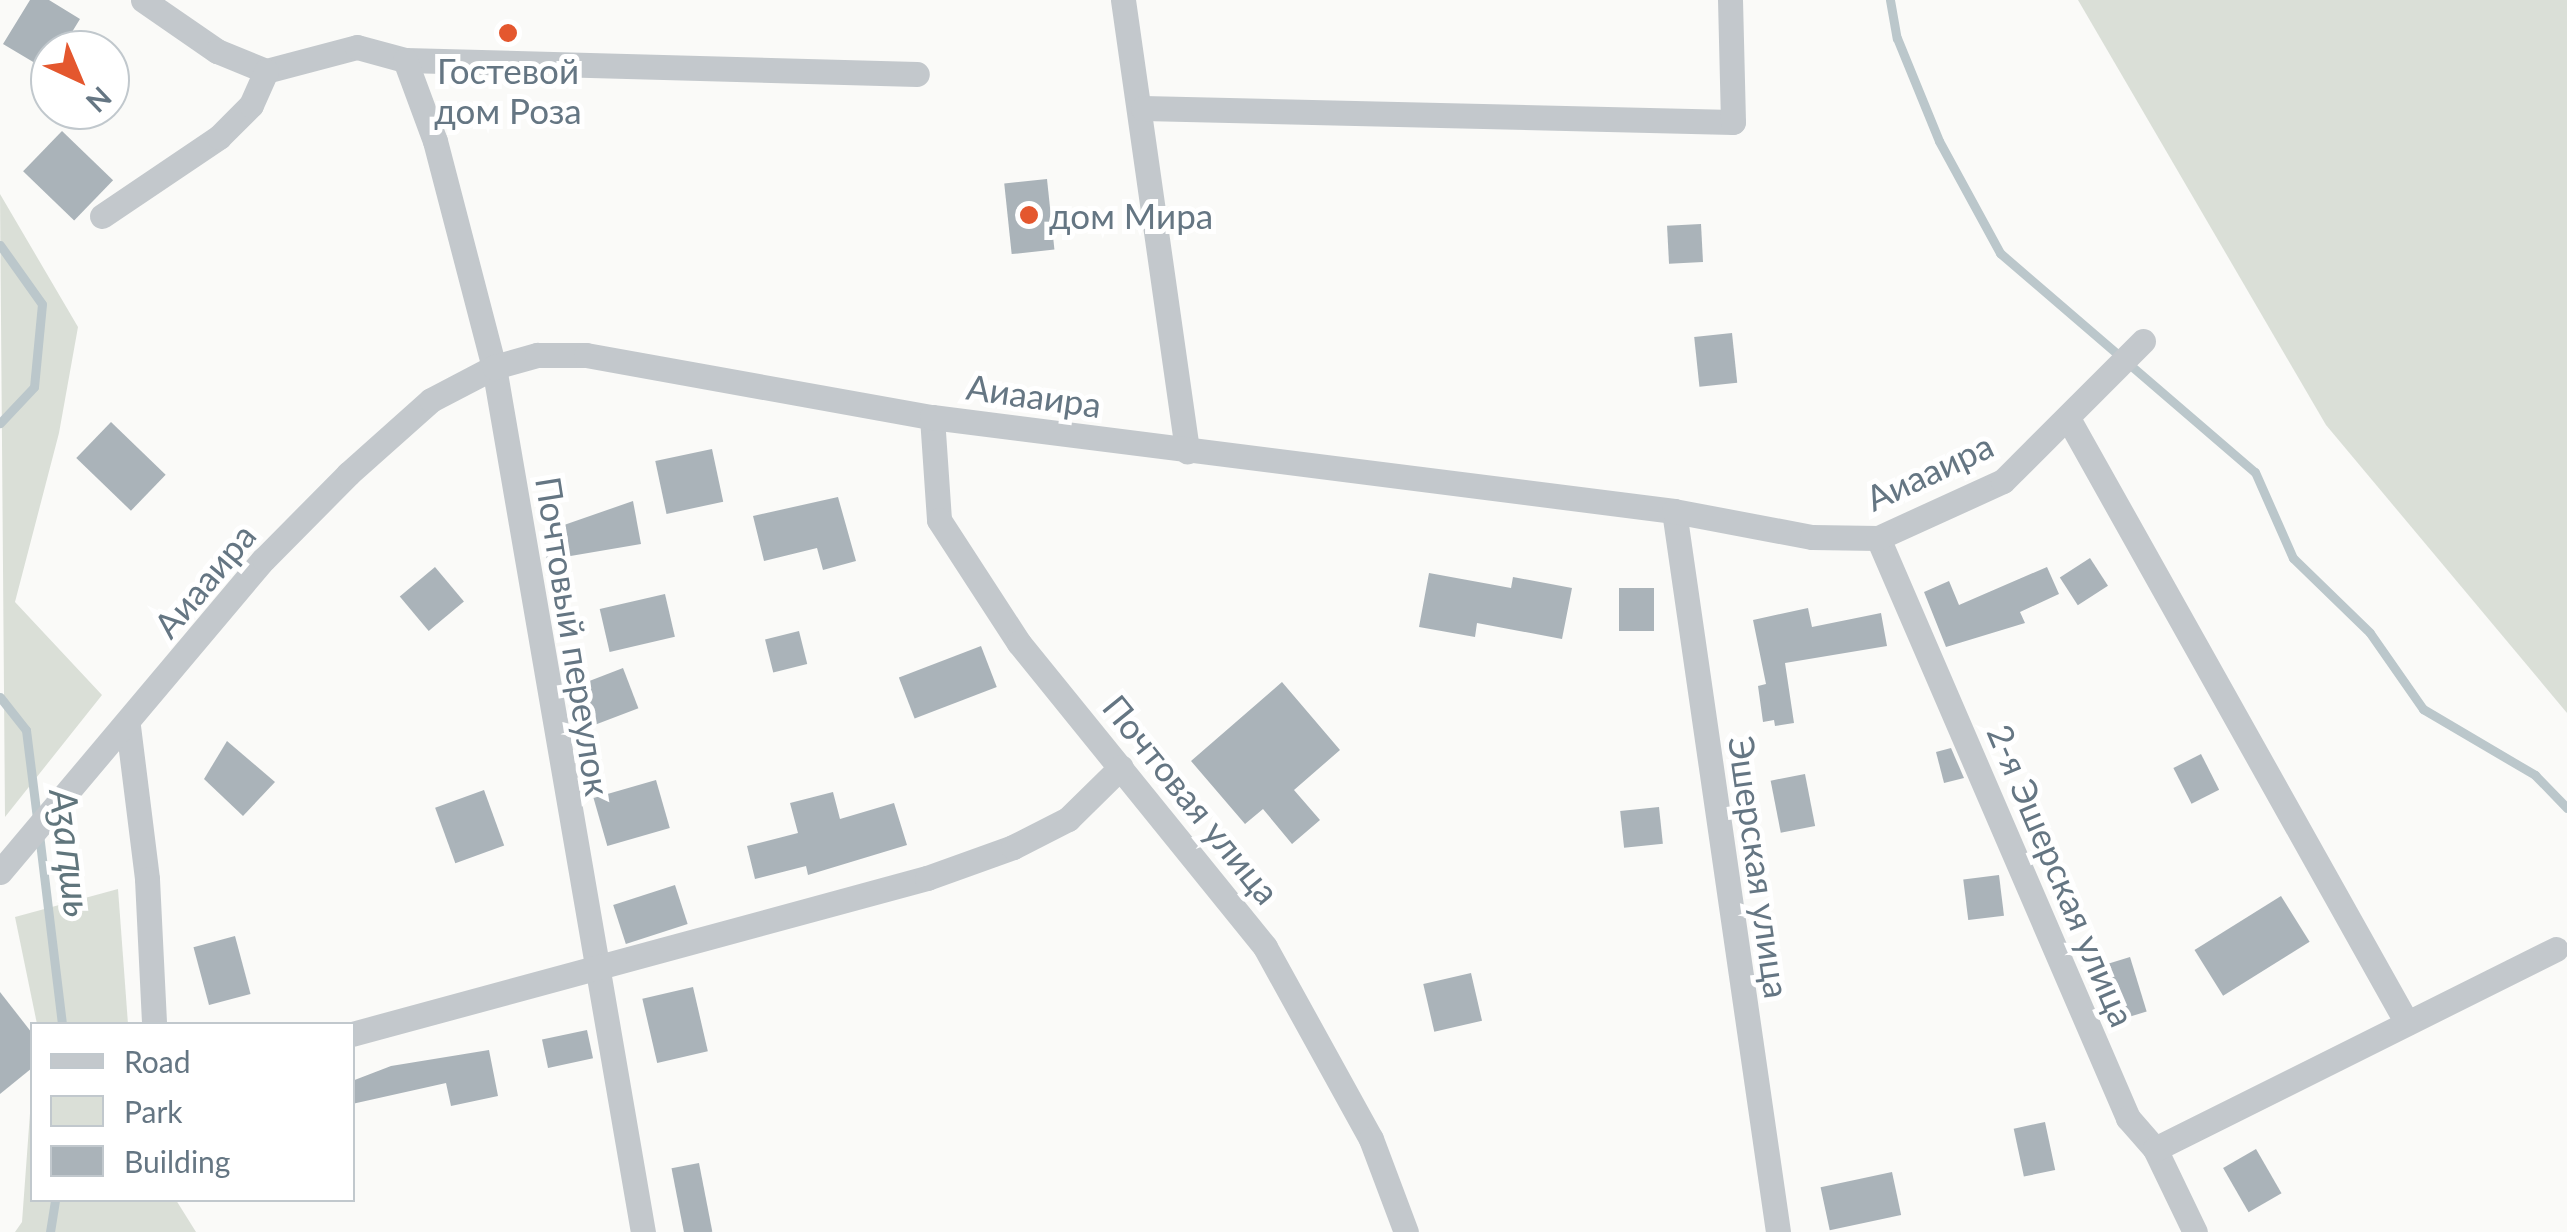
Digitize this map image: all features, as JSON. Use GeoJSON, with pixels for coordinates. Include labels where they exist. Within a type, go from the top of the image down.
{"type":"FeatureCollection","features":[{"type":"Feature","properties":{"kind":"street"},"geometry":{"type":"LineString","coordinates":[[143,0],[217,51],[266,71],[357,47],[404,60],[917,74]]}},
{"type":"Feature","properties":{"kind":"street"},"geometry":{"type":"LineString","coordinates":[[1124,0],[1143,108],[1187,451]]}},
{"type":"Feature","properties":{"kind":"street"},"geometry":{"type":"LineString","coordinates":[[1143,108],[1733,122],[1730,0]]}},
{"type":"Feature","properties":{"kind":"street","name":"Почтовый переулок"},"geometry":{"type":"LineString","coordinates":[[404,60],[435,142],[494,367],[594,973],[643,1232]]}},
{"type":"Feature","properties":{"kind":"street"},"geometry":{"type":"LineString","coordinates":[[102,216],[220,137],[250,105],[266,71]]}},
{"type":"Feature","properties":{"kind":"street","name":"Аиааира"},"geometry":{"type":"LineString","coordinates":[[3,868],[128,726],[264,558],[348,474],[432,400],[494,367],[537,355],[586,355],[932,417],[1674,512],[1812,537],[1878,538],[2004,482],[2143,341]]}},
{"type":"Feature","properties":{"kind":"street","name":"Почтовая улица"},"geometry":{"type":"LineString","coordinates":[[932,417],[939,520],[1020,643],[1265,947],[1362,1121],[1406,1232]]}},
{"type":"Feature","properties":{"kind":"street"},"geometry":{"type":"LineString","coordinates":[[2069,420],[2407,1023]]}},
{"type":"Feature","properties":{"kind":"street","name":"Эшерская улица"},"geometry":{"type":"LineString","coordinates":[[1674,512],[1778,1232]]}},
{"type":"Feature","properties":{"kind":"street","name":"2-я Эшерская улица"},"geometry":{"type":"LineString","coordinates":[[1878,538],[2128,1118],[2155,1149],[2194,1232]]}},
{"type":"Feature","properties":{"kind":"street"},"geometry":{"type":"LineString","coordinates":[[128,726],[147,879],[154,1022]]}},
{"type":"Feature","properties":{"kind":"street"},"geometry":{"type":"LineString","coordinates":[[355,1033],[594,973],[1013,847],[1068,819],[1121,767]]}},
{"type":"Feature","properties":{"kind":"street"},"geometry":{"type":"LineString","coordinates":[[2155,1149],[2556,949]]}},
{"type":"Feature","properties":{"kind":"green space"},"geometry":{"type":"Polygon","coordinates":[[[2078,0],[2567,0],[2567,713],[2326,425],[2078,0]]]}},
{"type":"Feature","properties":{"kind":"green space"},"geometry":{"type":"Polygon","coordinates":[[[0,194],[78,327],[59,433],[15,602],[102,695],[5,817],[0,194]]]}},
{"type":"Feature","properties":{"kind":"green space"},"geometry":{"type":"Polygon","coordinates":[[[118,889],[128,1022],[37,1022],[15,917],[118,889]]]}},
{"type":"Feature","properties":{"kind":"green space"},"geometry":{"type":"Polygon","coordinates":[[[30,1113],[30,1202],[177,1202],[196,1232],[15,1232],[22,1222],[30,1113]]]}},
{"type":"Feature","properties":{"kind":"building"},"geometry":{"type":"Polygon","coordinates":[[[30,0],[49,0],[80,19],[73,30],[30,30],[30,60],[3,44],[30,0]]]}},
{"type":"Feature","properties":{"kind":"building"},"geometry":{"type":"Polygon","coordinates":[[[62,131],[113,180],[74,221],[23,171],[62,131]]]}},
{"type":"Feature","properties":{"kind":"building","name":"дом Мира"},"geometry":{"type":"Polygon","coordinates":[[[1047,179],[1054,250],[1012,254],[1004,183],[1047,179]]]}},
{"type":"Feature","properties":{"kind":"building"},"geometry":{"type":"Polygon","coordinates":[[[1701,224],[1703,262],[1669,264],[1667,226],[1701,224]]]}},
{"type":"Feature","properties":{"kind":"building"},"geometry":{"type":"Polygon","coordinates":[[[1732,333],[1737,383],[1699,387],[1694,337],[1732,333]]]}},
{"type":"Feature","properties":{"kind":"building"},"geometry":{"type":"Polygon","coordinates":[[[111,422],[166,475],[131,511],[76,458],[111,422]]]}},
{"type":"Feature","properties":{"kind":"building"},"geometry":{"type":"Polygon","coordinates":[[[712,449],[723,502],[666,514],[655,461],[712,449]]]}},
{"type":"Feature","properties":{"kind":"building"},"geometry":{"type":"Polygon","coordinates":[[[838,497],[856,561],[823,570],[817,548],[764,561],[753,516],[838,497]]]}},
{"type":"Feature","properties":{"kind":"building"},"geometry":{"type":"Polygon","coordinates":[[[633,501],[641,544],[547,560],[541,533],[633,501]]]}},
{"type":"Feature","properties":{"kind":"building"},"geometry":{"type":"Polygon","coordinates":[[[2090,558],[2108,586],[2078,605],[2060,578],[2090,558]]]}},
{"type":"Feature","properties":{"kind":"building"},"geometry":{"type":"Polygon","coordinates":[[[435,567],[464,601],[429,631],[400,597],[435,567]]]}},
{"type":"Feature","properties":{"kind":"building"},"geometry":{"type":"Polygon","coordinates":[[[2047,567],[2059,594],[2020,612],[2025,623],[1946,647],[1924,592],[1949,581],[1959,605],[2047,567]]]}},
{"type":"Feature","properties":{"kind":"building"},"geometry":{"type":"Polygon","coordinates":[[[1429,573],[1511,588],[1513,577],[1572,588],[1562,639],[1477,623],[1475,637],[1419,627],[1429,573]]]}},
{"type":"Feature","properties":{"kind":"building"},"geometry":{"type":"Polygon","coordinates":[[[1619,588],[1654,588],[1654,631],[1619,631],[1619,588]]]}},
{"type":"Feature","properties":{"kind":"building"},"geometry":{"type":"Polygon","coordinates":[[[665,594],[675,637],[610,652],[600,609],[665,594]]]}},
{"type":"Feature","properties":{"kind":"building"},"geometry":{"type":"Polygon","coordinates":[[[1808,608],[1812,627],[1881,613],[1887,646],[1785,663],[1794,723],[1775,726],[1774,720],[1763,722],[1758,686],[1766,684],[1753,620],[1808,608]]]}},
{"type":"Feature","properties":{"kind":"building"},"geometry":{"type":"Polygon","coordinates":[[[799,631],[807,664],[773,672],[765,639],[799,631]]]}},
{"type":"Feature","properties":{"kind":"building"},"geometry":{"type":"Polygon","coordinates":[[[981,646],[997,687],[915,719],[899,678],[981,646]]]}},
{"type":"Feature","properties":{"kind":"building"},"geometry":{"type":"Polygon","coordinates":[[[623,668],[638,708],[590,727],[574,687],[623,668]]]}},
{"type":"Feature","properties":{"kind":"building"},"geometry":{"type":"Polygon","coordinates":[[[1282,682],[1340,750],[1294,790],[1320,820],[1292,844],[1263,809],[1245,824],[1191,761],[1282,682]]]}},
{"type":"Feature","properties":{"kind":"building"},"geometry":{"type":"Polygon","coordinates":[[[227,741],[275,782],[243,816],[204,779],[227,741]]]}},
{"type":"Feature","properties":{"kind":"building"},"geometry":{"type":"Polygon","coordinates":[[[1951,748],[1964,778],[1944,783],[1936,752],[1951,748]]]}},
{"type":"Feature","properties":{"kind":"building"},"geometry":{"type":"Polygon","coordinates":[[[2201,754],[2219,790],[2192,804],[2173,768],[2201,754]]]}},
{"type":"Feature","properties":{"kind":"building"},"geometry":{"type":"Polygon","coordinates":[[[1805,774],[1815,826],[1781,833],[1771,781],[1805,774]]]}},
{"type":"Feature","properties":{"kind":"building"},"geometry":{"type":"Polygon","coordinates":[[[656,780],[670,828],[607,846],[594,798],[656,780]]]}},
{"type":"Feature","properties":{"kind":"building"},"geometry":{"type":"Polygon","coordinates":[[[484,790],[504,845],[455,863],[435,808],[484,790]]]}},
{"type":"Feature","properties":{"kind":"building"},"geometry":{"type":"Polygon","coordinates":[[[833,792],[840,819],[894,803],[907,845],[808,875],[806,866],[755,879],[747,846],[798,833],[790,803],[833,792]]]}},
{"type":"Feature","properties":{"kind":"building"},"geometry":{"type":"Polygon","coordinates":[[[1659,807],[1663,844],[1624,848],[1620,811],[1659,807]]]}},
{"type":"Feature","properties":{"kind":"building"},"geometry":{"type":"Polygon","coordinates":[[[1999,875],[2004,916],[1968,920],[1963,879],[1999,875]]]}},
{"type":"Feature","properties":{"kind":"building"},"geometry":{"type":"Polygon","coordinates":[[[675,885],[688,924],[626,944],[613,905],[675,885]]]}},
{"type":"Feature","properties":{"kind":"building"},"geometry":{"type":"Polygon","coordinates":[[[2281,896],[2310,942],[2223,996],[2194,950],[2281,896]]]}},
{"type":"Feature","properties":{"kind":"building"},"geometry":{"type":"Polygon","coordinates":[[[235,936],[251,994],[209,1005],[193,947],[235,936]]]}},
{"type":"Feature","properties":{"kind":"building"},"geometry":{"type":"Polygon","coordinates":[[[2130,957],[2147,1012],[2114,1021],[2097,967],[2130,957]]]}},
{"type":"Feature","properties":{"kind":"building"},"geometry":{"type":"Polygon","coordinates":[[[1471,973],[1482,1021],[1434,1032],[1423,984],[1471,973]]]}},
{"type":"Feature","properties":{"kind":"building"},"geometry":{"type":"Polygon","coordinates":[[[693,987],[708,1051],[657,1063],[642,999],[693,987]]]}},
{"type":"Feature","properties":{"kind":"building"},"geometry":{"type":"Polygon","coordinates":[[[0,992],[30,1030],[30,1070],[0,1094],[0,992]]]}},
{"type":"Feature","properties":{"kind":"building"},"geometry":{"type":"Polygon","coordinates":[[[587,1030],[593,1058],[548,1068],[542,1040],[587,1030]]]}},
{"type":"Feature","properties":{"kind":"building"},"geometry":{"type":"Polygon","coordinates":[[[489,1050],[498,1096],[451,1106],[446,1083],[355,1103],[355,1080],[391,1066],[489,1050]]]}},
{"type":"Feature","properties":{"kind":"building"},"geometry":{"type":"Polygon","coordinates":[[[2045,1122],[2055,1170],[2024,1177],[2014,1129],[2045,1122]]]}},
{"type":"Feature","properties":{"kind":"building"},"geometry":{"type":"Polygon","coordinates":[[[2256,1149],[2282,1193],[2249,1212],[2223,1168],[2256,1149]]]}},
{"type":"Feature","properties":{"kind":"building"},"geometry":{"type":"Polygon","coordinates":[[[699,1163],[712,1232],[684,1232],[672,1168],[699,1163]]]}},
{"type":"Feature","properties":{"kind":"building"},"geometry":{"type":"Polygon","coordinates":[[[1892,1172],[1901,1215],[1830,1230],[1821,1187],[1892,1172]]]}},
{"type":"Feature","properties":{"kind":"waterway"},"geometry":{"type":"LineString","coordinates":[[1890,0],[1897,38],[1939,141],[2000,253],[2255,472],[2293,558],[2370,633],[2423,709],[2535,775],[2567,808]]}},
{"type":"Feature","properties":{"kind":"waterway","name":"Аӡаԥшь"},"geometry":{"type":"LineString","coordinates":[[0,245],[42,304],[34,387],[0,423]]}},
{"type":"Feature","properties":{"kind":"waterway","name":"Аӡаԥшь"},"geometry":{"type":"LineString","coordinates":[[0,697],[26,730],[37,818]]}},
{"type":"Feature","properties":{"kind":"waterway","name":"Аӡаԥшь"},"geometry":{"type":"LineString","coordinates":[[39,834],[62,1022]]}},
{"type":"Feature","properties":{"kind":"waterway","name":"Аӡаԥшь"},"geometry":{"type":"LineString","coordinates":[[50,1232],[55,1202]]}},
{"type":"Feature","properties":{"kind":"place","name":"Гостевой дом Роза"},"geometry":{"type":"Point","coordinates":[508,33]}},
{"type":"Feature","properties":{"kind":"place","name":"дом Мира"},"geometry":{"type":"Point","coordinates":[1029,215]}}]}
